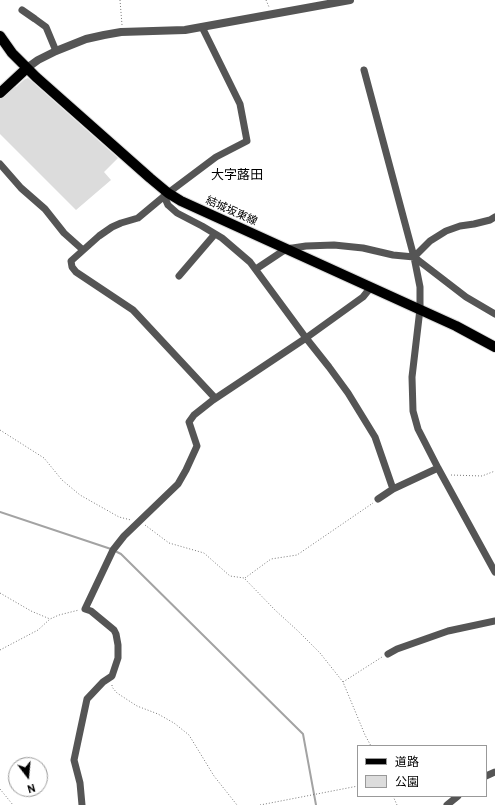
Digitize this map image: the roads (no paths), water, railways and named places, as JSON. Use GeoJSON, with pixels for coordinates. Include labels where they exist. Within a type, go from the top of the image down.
{"type":"FeatureCollection","features":[{"type":"Feature","properties":{"kind":"main road","name":"結城坂東線"},"geometry":{"type":"LineString","coordinates":[[0,36],[7,47],[27,68],[166,194],[420,309],[495,347]]}},
{"type":"Feature","properties":{"kind":"main road"},"geometry":{"type":"LineString","coordinates":[[1,92],[27,68]]}},
{"type":"Feature","properties":{"kind":"street"},"geometry":{"type":"LineString","coordinates":[[27,68],[38,60],[56,51],[86,39],[104,35],[123,32],[172,31],[202,27],[350,0]]}},
{"type":"Feature","properties":{"kind":"street"},"geometry":{"type":"LineString","coordinates":[[22,10],[46,27],[56,51]]}},
{"type":"Feature","properties":{"kind":"street"},"geometry":{"type":"LineString","coordinates":[[202,27],[240,104],[247,141],[216,157],[166,194],[143,215],[112,227],[71,261],[72,267],[76,272],[133,310],[215,398]]}},
{"type":"Feature","properties":{"kind":"street"},"geometry":{"type":"LineString","coordinates":[[364,70],[414,257],[420,287],[420,309],[412,378],[413,411],[418,429],[495,572]]}},
{"type":"Feature","properties":{"kind":"street"},"geometry":{"type":"LineString","coordinates":[[0,164],[21,188],[44,209],[64,232],[83,250]]}},
{"type":"Feature","properties":{"kind":"street"},"geometry":{"type":"LineString","coordinates":[[166,194],[168,205],[177,213],[215,234],[250,262],[256,269],[348,393],[375,437],[393,489]]}},
{"type":"Feature","properties":{"kind":"street"},"geometry":{"type":"LineString","coordinates":[[414,257],[430,241],[446,231],[460,226],[490,220],[495,217]]}},
{"type":"Feature","properties":{"kind":"street"},"geometry":{"type":"LineString","coordinates":[[179,276],[215,234]]}},
{"type":"Feature","properties":{"kind":"street"},"geometry":{"type":"LineString","coordinates":[[256,269],[286,249],[293,247],[334,245],[363,248],[392,255],[414,257],[466,297],[495,314]]}},
{"type":"Feature","properties":{"kind":"street"},"geometry":{"type":"LineString","coordinates":[[82,805],[80,783],[74,760],[87,699],[103,682],[112,676],[118,658],[116,634],[91,611],[85,609],[112,550],[139,521],[165,498],[178,484],[197,446],[190,422],[194,415],[215,398],[306,338],[363,297],[371,287]]}},
{"type":"Feature","properties":{"kind":"street"},"geometry":{"type":"LineString","coordinates":[[378,499],[393,489],[438,468]]}},
{"type":"Feature","properties":{"kind":"street"},"geometry":{"type":"LineString","coordinates":[[388,654],[397,649],[448,631],[495,621]]}},
{"type":"Feature","properties":{"kind":"street"},"geometry":{"type":"LineString","coordinates":[[447,805],[457,797]]}},
{"type":"Feature","properties":{"kind":"waterway"},"geometry":{"type":"LineString","coordinates":[[0,512],[111,549]]}},
{"type":"Feature","properties":{"kind":"waterway"},"geometry":{"type":"LineString","coordinates":[[115,551],[121,554],[303,734],[316,805]]}},
{"type":"Feature","properties":{"kind":"district","name":"大字蕗田"},"geometry":{"type":"Point","coordinates":[237,176]}}]}
